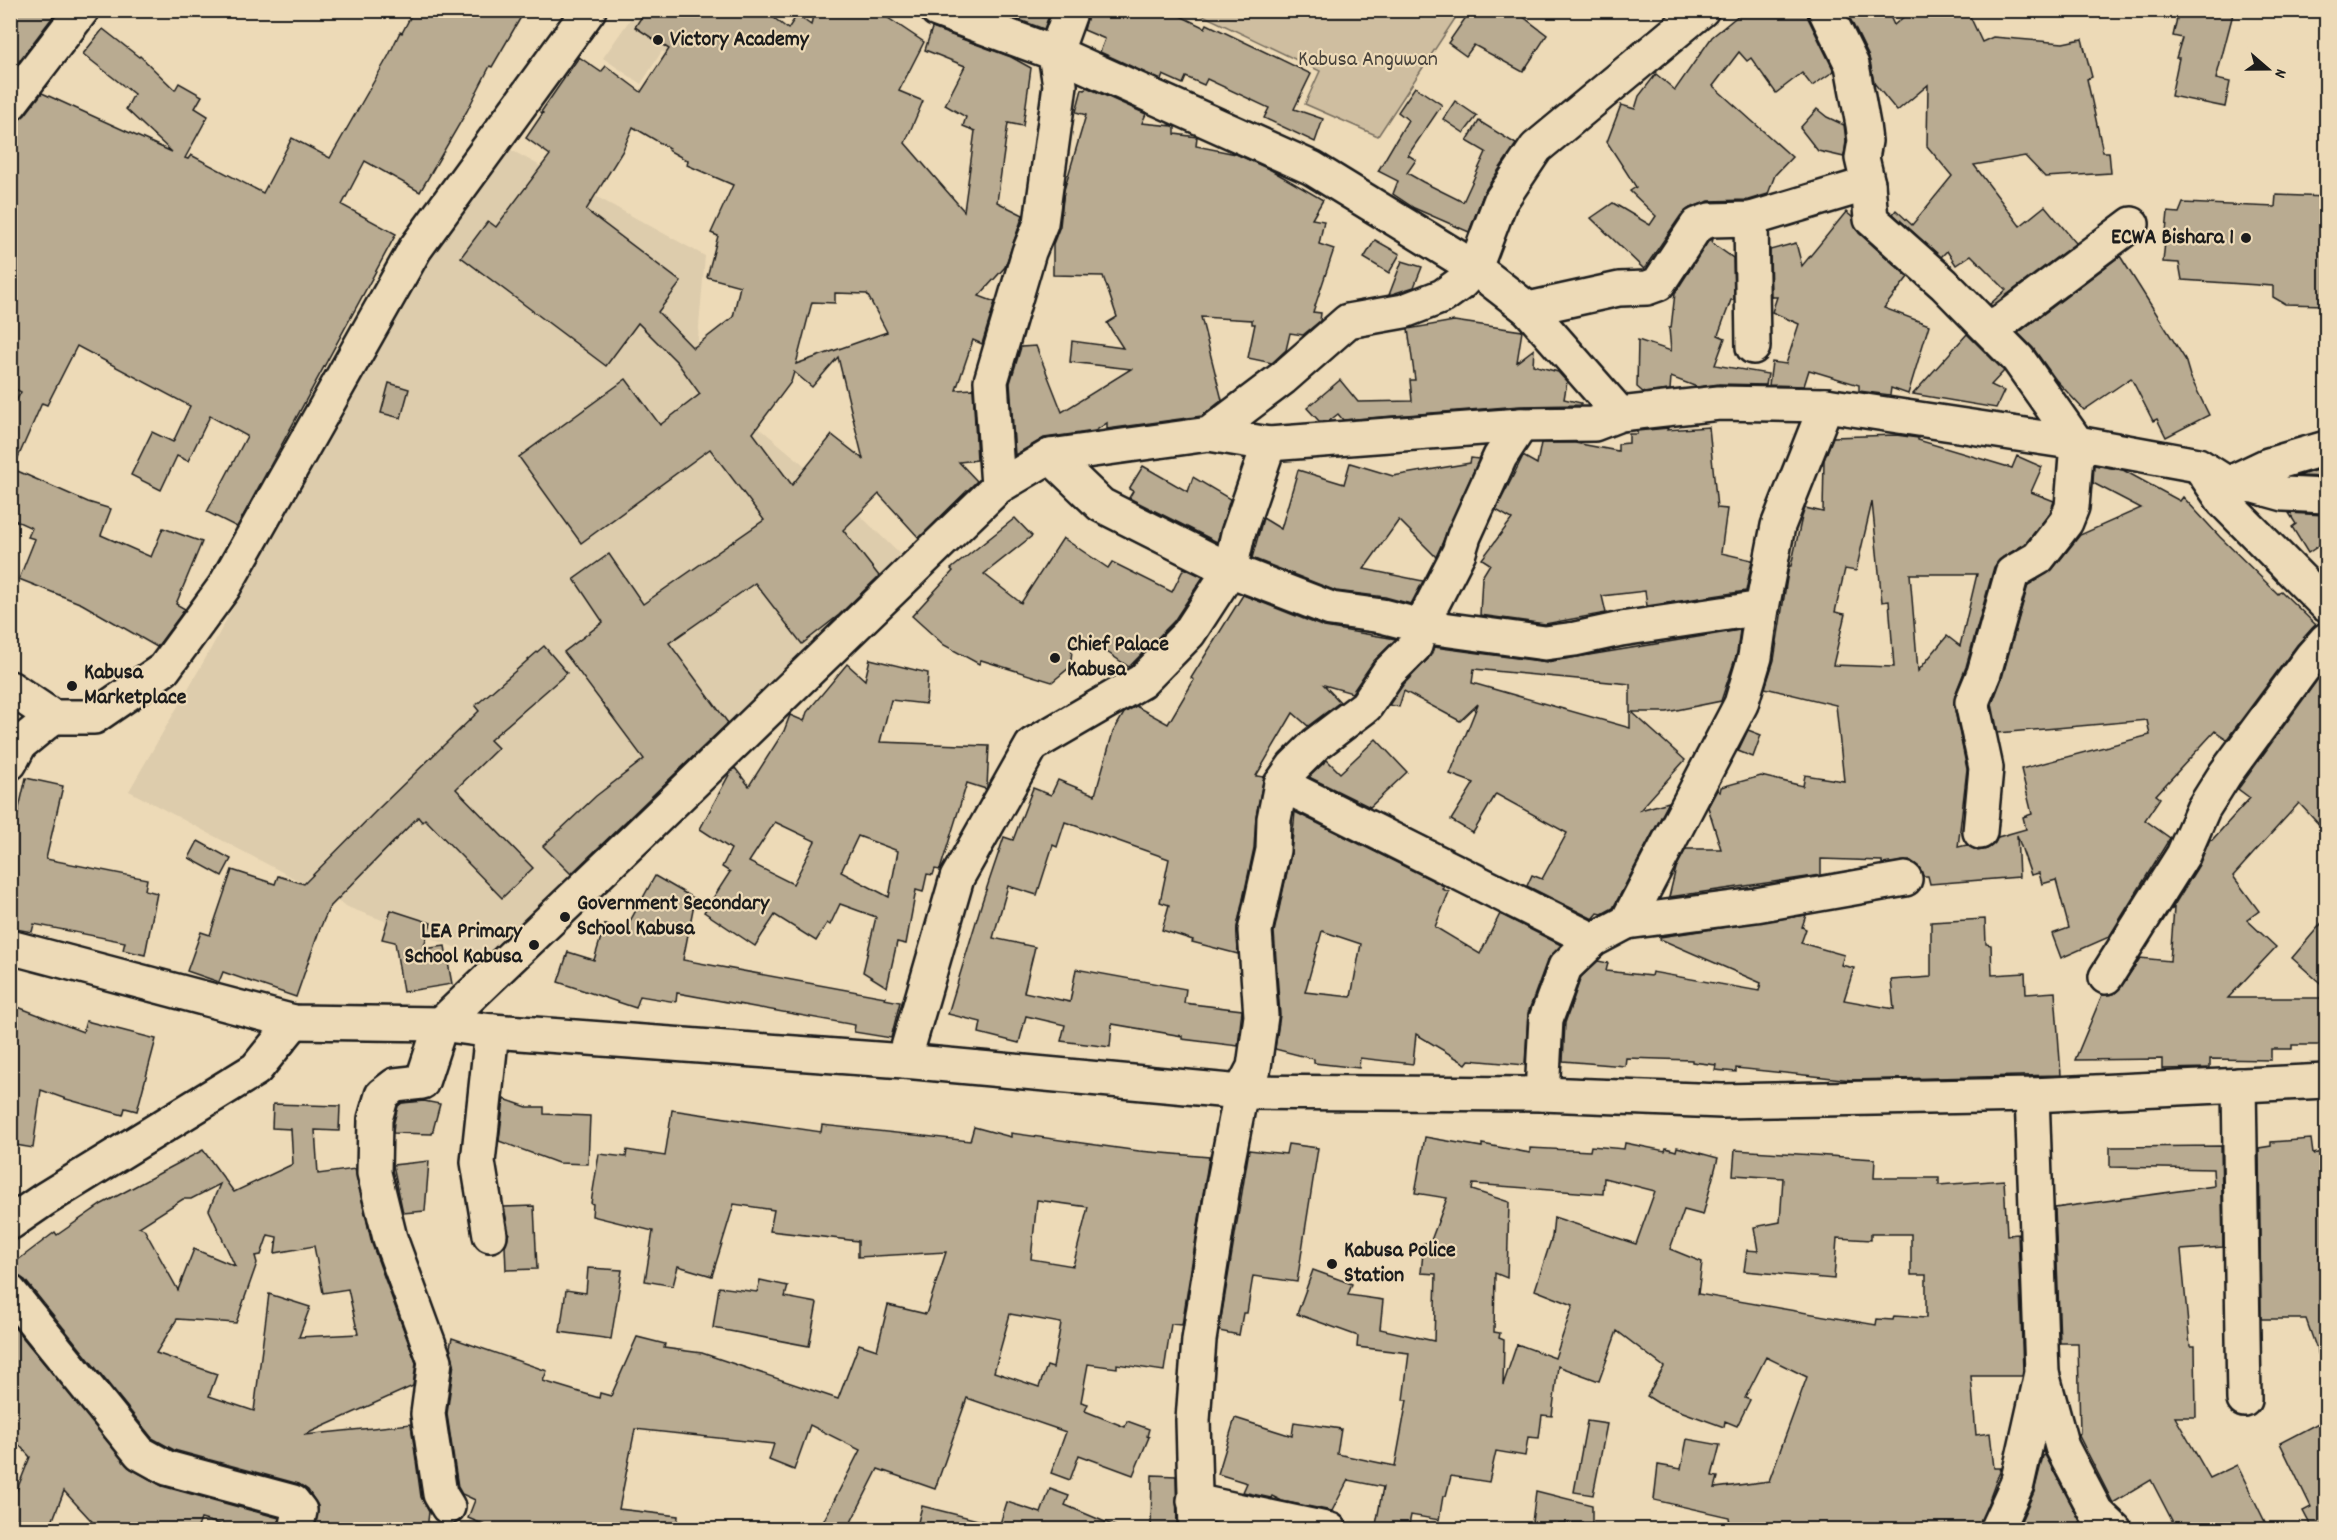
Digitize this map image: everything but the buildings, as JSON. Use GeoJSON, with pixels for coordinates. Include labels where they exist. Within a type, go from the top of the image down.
{"type":"FeatureCollection","features":[{"type":"Feature","properties":{"kind":"street"},"geometry":{"type":"LineString","coordinates":[[10,104],[82,10]]}},
{"type":"Feature","properties":{"kind":"street"},"geometry":{"type":"LineString","coordinates":[[10,688],[53,717],[94,717],[164,669],[224,587],[415,249],[589,10]]}},
{"type":"Feature","properties":{"kind":"street"},"geometry":{"type":"LineString","coordinates":[[937,10],[1055,54],[1312,168],[1474,268],[1528,309],[1620,414]]}},
{"type":"Feature","properties":{"kind":"street"},"geometry":{"type":"LineString","coordinates":[[998,487],[992,381],[1029,252],[1041,223],[1060,85],[1055,54],[1071,10]]}},
{"type":"Feature","properties":{"kind":"street"},"geometry":{"type":"LineString","coordinates":[[1209,434],[1283,378],[1348,321],[1404,311],[1443,296],[1461,283],[1474,268],[1500,202],[1536,148],[1702,10]]}},
{"type":"Feature","properties":{"kind":"street"},"geometry":{"type":"LineString","coordinates":[[1826,10],[1852,65],[1865,141],[1862,158],[1868,184],[1871,219],[1944,284],[2018,359],[2077,443],[2072,507],[2066,522],[2038,558],[2012,573],[1984,673],[1972,702],[1986,768],[1980,832]]}},
{"type":"Feature","properties":{"kind":"street"},"geometry":{"type":"LineString","coordinates":[[1528,309],[1619,289],[1647,288],[1658,284],[1697,225],[1710,220],[1752,219],[1868,184]]}},
{"type":"Feature","properties":{"kind":"street"},"geometry":{"type":"LineString","coordinates":[[1752,219],[1753,347]]}},
{"type":"Feature","properties":{"kind":"street"},"geometry":{"type":"LineString","coordinates":[[1991,330],[2132,224]]}},
{"type":"Feature","properties":{"kind":"street"},"geometry":{"type":"LineString","coordinates":[[448,1507],[440,1494],[428,1414],[435,1361],[390,1238],[374,1173],[375,1119],[381,1095],[395,1085],[422,1082],[441,1024],[998,487],[1050,456],[1209,434],[1269,444],[1521,425],[1594,424],[1620,414],[1719,403],[1826,405],[2077,443],[2199,465],[2241,485],[2284,494],[2326,496]]}},
{"type":"Feature","properties":{"kind":"street"},"geometry":{"type":"LineString","coordinates":[[1627,922],[1741,704],[1755,657],[1761,608],[1778,526],[1826,405]]}},
{"type":"Feature","properties":{"kind":"street"},"geometry":{"type":"LineString","coordinates":[[1330,1530],[1195,1516],[1193,1420],[1199,1340],[1223,1186],[1241,1092],[1254,1067],[1261,1016],[1255,931],[1273,850],[1274,819],[1281,784],[1293,767],[1316,744],[1366,706],[1388,673],[1415,646],[1421,626],[1459,552],[1500,457],[1521,425]]}},
{"type":"Feature","properties":{"kind":"street"},"geometry":{"type":"LineString","coordinates":[[904,1061],[957,879],[1032,745],[1143,681],[1189,633],[1230,570],[1238,534],[1269,444]]}},
{"type":"Feature","properties":{"kind":"street"},"geometry":{"type":"LineString","coordinates":[[2241,485],[2268,465],[2326,448]]}},
{"type":"Feature","properties":{"kind":"street"},"geometry":{"type":"LineString","coordinates":[[1050,456],[1101,505],[1230,570],[1330,609],[1382,616],[1421,626],[1545,643],[1761,608]]}},
{"type":"Feature","properties":{"kind":"street"},"geometry":{"type":"LineString","coordinates":[[2199,465],[2224,502],[2243,523],[2326,605]]}},
{"type":"Feature","properties":{"kind":"street"},"geometry":{"type":"LineString","coordinates":[[2241,485],[2243,523]]}},
{"type":"Feature","properties":{"kind":"street"},"geometry":{"type":"LineString","coordinates":[[2106,977],[2183,855],[2203,809],[2312,656],[2326,640]]}},
{"type":"Feature","properties":{"kind":"street"},"geometry":{"type":"LineString","coordinates":[[10,763],[20,744],[53,717]]}},
{"type":"Feature","properties":{"kind":"street"},"geometry":{"type":"LineString","coordinates":[[1281,784],[1593,940]]}},
{"type":"Feature","properties":{"kind":"street"},"geometry":{"type":"LineString","coordinates":[[1542,1094],[1546,1019],[1565,967],[1593,940],[1627,922],[1756,905],[1905,879]]}},
{"type":"Feature","properties":{"kind":"street"},"geometry":{"type":"LineString","coordinates":[[10,947],[294,1022],[441,1024],[492,1031],[904,1061],[1241,1092],[1542,1094],[1722,1101],[2032,1095],[2326,1081]]}},
{"type":"Feature","properties":{"kind":"street"},"geometry":{"type":"LineString","coordinates":[[10,1223],[256,1069],[294,1022]]}},
{"type":"Feature","properties":{"kind":"street"},"geometry":{"type":"LineString","coordinates":[[490,1235],[478,1162],[492,1031]]}},
{"type":"Feature","properties":{"kind":"street"},"geometry":{"type":"LineString","coordinates":[[2239,1085],[2244,1400]]}},
{"type":"Feature","properties":{"kind":"street"},"geometry":{"type":"LineString","coordinates":[[2032,1095],[2042,1373],[2062,1447],[2096,1512],[2115,1530]]}},
{"type":"Feature","properties":{"kind":"street"},"geometry":{"type":"LineString","coordinates":[[10,1292],[141,1453],[167,1468],[293,1502],[300,1511],[296,1530]]}},
{"type":"Feature","properties":{"kind":"street"},"geometry":{"type":"LineString","coordinates":[[1996,1530],[2017,1484],[2042,1373]]}},
{"type":"Feature","properties":{"kind":"shaded area","name":"Victory Academy"},"geometry":{"type":"Polygon","coordinates":[[[636,11],[675,11],[686,65],[662,51],[641,84],[603,58],[636,11]]]}},
{"type":"Feature","properties":{"kind":"shaded area"},"geometry":{"type":"Polygon","coordinates":[[[502,145],[705,256],[697,350],[744,415],[834,490],[914,568],[489,960],[350,908],[129,791],[208,654],[432,238],[502,145]]]}},
{"type":"Feature","properties":{"kind":"green space","name":"Kabusa Anguwan"},"geometry":{"type":"Polygon","coordinates":[[[1460,10],[1378,136],[1305,104],[1320,71],[1194,11],[1460,10]]]}},
{"type":"Feature","properties":{"kind":"place","name":"Victory Academy"},"geometry":{"type":"Point","coordinates":[658,40]}},
{"type":"Feature","properties":{"kind":"place","name":"ECWA Bishara 1"},"geometry":{"type":"Point","coordinates":[2246,238]}},
{"type":"Feature","properties":{"kind":"place","name":"Chief Palace Kabusa"},"geometry":{"type":"Point","coordinates":[1055,658]}},
{"type":"Feature","properties":{"kind":"place","name":"Kabusa Marketplace"},"geometry":{"type":"Point","coordinates":[72,686]}},
{"type":"Feature","properties":{"kind":"place","name":"Government Secondary School Kabusa"},"geometry":{"type":"Point","coordinates":[565,917]}},
{"type":"Feature","properties":{"kind":"place","name":"LEA Primary School Kabusa"},"geometry":{"type":"Point","coordinates":[534,945]}},
{"type":"Feature","properties":{"kind":"place","name":"Kabusa Police Station"},"geometry":{"type":"Point","coordinates":[1332,1264]}}]}
